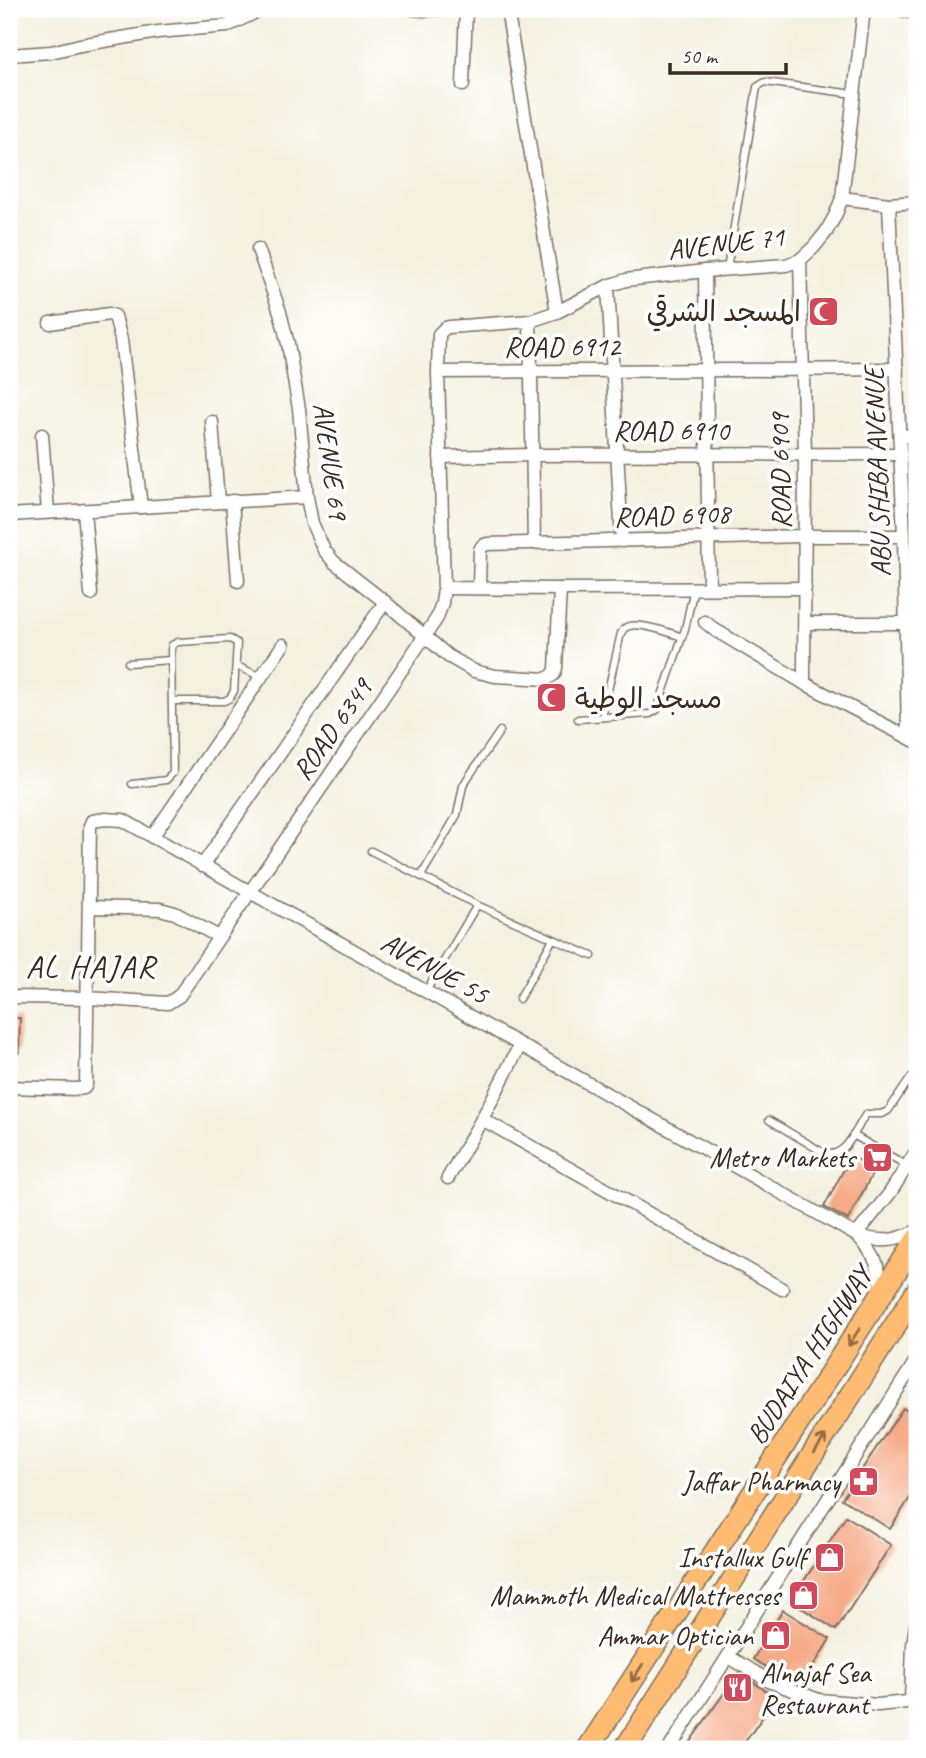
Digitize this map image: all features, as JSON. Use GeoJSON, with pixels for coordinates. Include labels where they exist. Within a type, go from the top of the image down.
{"type":"FeatureCollection","features":[{"type":"Feature","properties":{"kind":"main road","name":"BUDAIYA HIGHWAY"},"geometry":{"type":"LineString","coordinates":[[588,1749],[917,1239]]}},
{"type":"Feature","properties":{"kind":"main road","name":"BUDAIYA HIGHWAY"},"geometry":{"type":"LineString","coordinates":[[625,1749],[917,1292]]}},
{"type":"Feature","properties":{"kind":"street"},"geometry":{"type":"LineString","coordinates":[[9,55],[51,52],[158,32],[227,26],[262,9]]}},
{"type":"Feature","properties":{"kind":"street"},"geometry":{"type":"LineString","coordinates":[[412,9],[452,9]]}},
{"type":"Feature","properties":{"kind":"street"},"geometry":{"type":"LineString","coordinates":[[463,85],[466,9]]}},
{"type":"Feature","properties":{"kind":"street"},"geometry":{"type":"LineString","coordinates":[[507,9],[557,312]]}},
{"type":"Feature","properties":{"kind":"street"},"geometry":{"type":"LineString","coordinates":[[863,9],[842,198],[888,204],[917,202]]}},
{"type":"Feature","properties":{"kind":"street"},"geometry":{"type":"LineString","coordinates":[[899,9],[917,14]]}},
{"type":"Feature","properties":{"kind":"street","name":"AVENUE 71"},"geometry":{"type":"LineString","coordinates":[[438,372],[438,338],[445,328],[530,321],[557,312],[626,279],[786,265],[800,260],[826,232],[842,198]]}},
{"type":"Feature","properties":{"kind":"street","name":"ABU SHIBA AVENUE"},"geometry":{"type":"LineString","coordinates":[[888,204],[912,739]]}},
{"type":"Feature","properties":{"kind":"street","name":"AVENUE 69"},"geometry":{"type":"LineString","coordinates":[[258,249],[280,312],[295,376],[307,497],[312,523],[324,551],[448,656],[474,671],[495,676],[547,679],[556,671],[561,589]]}},
{"type":"Feature","properties":{"kind":"street","name":"ROAD 6909"},"geometry":{"type":"LineString","coordinates":[[800,260],[805,454],[804,683]]}},
{"type":"Feature","properties":{"kind":"street"},"geometry":{"type":"LineString","coordinates":[[705,271],[709,588]]}},
{"type":"Feature","properties":{"kind":"street"},"geometry":{"type":"LineString","coordinates":[[608,286],[622,541]]}},
{"type":"Feature","properties":{"kind":"street"},"geometry":{"type":"LineString","coordinates":[[50,323],[109,314],[115,316],[121,340],[141,507]]}},
{"type":"Feature","properties":{"kind":"street"},"geometry":{"type":"LineString","coordinates":[[530,321],[534,543]]}},
{"type":"Feature","properties":{"kind":"street","name":"ROAD 6912"},"geometry":{"type":"LineString","coordinates":[[438,372],[897,369]]}},
{"type":"Feature","properties":{"kind":"street","name":"ROAD 6349"},"geometry":{"type":"LineString","coordinates":[[249,892],[437,618],[444,588],[438,372]]}},
{"type":"Feature","properties":{"kind":"street"},"geometry":{"type":"LineString","coordinates":[[212,422],[218,502]]}},
{"type":"Feature","properties":{"kind":"street"},"geometry":{"type":"LineString","coordinates":[[42,435],[48,512]]}},
{"type":"Feature","properties":{"kind":"street"},"geometry":{"type":"LineString","coordinates":[[900,436],[917,435]]}},
{"type":"Feature","properties":{"kind":"street","name":"ROAD 6910"},"geometry":{"type":"LineString","coordinates":[[440,457],[901,454]]}},
{"type":"Feature","properties":{"kind":"street"},"geometry":{"type":"LineString","coordinates":[[9,515],[307,497]]}},
{"type":"Feature","properties":{"kind":"street"},"geometry":{"type":"LineString","coordinates":[[232,501],[238,581]]}},
{"type":"Feature","properties":{"kind":"street"},"geometry":{"type":"LineString","coordinates":[[84,510],[92,594]]}},
{"type":"Feature","properties":{"kind":"street","name":"ROAD 6908"},"geometry":{"type":"LineString","coordinates":[[479,587],[480,550],[487,544],[904,536]]}},
{"type":"Feature","properties":{"kind":"street"},"geometry":{"type":"LineString","coordinates":[[444,588],[805,588]]}},
{"type":"Feature","properties":{"kind":"street"},"geometry":{"type":"LineString","coordinates":[[202,866],[385,602]]}},
{"type":"Feature","properties":{"kind":"street"},"geometry":{"type":"LineString","coordinates":[[705,622],[804,683],[912,739]]}},
{"type":"Feature","properties":{"kind":"street"},"geometry":{"type":"LineString","coordinates":[[805,623],[907,623]]}},
{"type":"Feature","properties":{"kind":"street"},"geometry":{"type":"LineString","coordinates":[[152,837],[283,645]]}},
{"type":"Feature","properties":{"kind":"street","name":"AVENUE 55"},"geometry":{"type":"LineString","coordinates":[[90,907],[91,822],[118,818],[856,1235],[871,1240],[890,1240],[917,1231]]}},
{"type":"Feature","properties":{"kind":"street"},"geometry":{"type":"LineString","coordinates":[[9,997],[88,998],[161,1003],[174,1000],[249,892]]}},
{"type":"Feature","properties":{"kind":"street"},"geometry":{"type":"LineString","coordinates":[[9,1087],[77,1089],[83,1088],[87,1082],[90,907],[160,909],[175,913],[219,937]]}},
{"type":"Feature","properties":{"kind":"street"},"geometry":{"type":"LineString","coordinates":[[448,1178],[520,1045]]}},
{"type":"Feature","properties":{"kind":"street"},"geometry":{"type":"LineString","coordinates":[[482,1119],[782,1289]]}},
{"type":"Feature","properties":{"kind":"street"},"geometry":{"type":"LineString","coordinates":[[856,1235],[883,1203],[917,1150]]}},
{"type":"Feature","properties":{"kind":"street","name":"AVENUE 55"},"geometry":{"type":"LineString","coordinates":[[856,1235],[875,1258],[882,1294]]}},
{"type":"Feature","properties":{"kind":"street"},"geometry":{"type":"LineString","coordinates":[[669,1749],[917,1359]]}},
{"type":"Feature","properties":{"kind":"street"},"geometry":{"type":"LineString","coordinates":[[729,1657],[771,1682],[819,1700],[878,1705],[914,1701],[913,1645],[917,1619]]}},
{"type":"Feature","properties":{"kind":"lane"},"geometry":{"type":"LineString","coordinates":[[727,269],[757,87],[765,82],[854,94]]}},
{"type":"Feature","properties":{"kind":"lane"},"geometry":{"type":"LineString","coordinates":[[578,719],[650,714],[657,710],[682,637],[694,588]]}},
{"type":"Feature","properties":{"kind":"lane"},"geometry":{"type":"LineString","coordinates":[[603,717],[624,628],[656,628],[682,637]]}},
{"type":"Feature","properties":{"kind":"lane"},"geometry":{"type":"LineString","coordinates":[[132,785],[166,780],[172,776],[171,648],[178,642],[233,639],[237,643],[234,691],[228,700],[172,701]]}},
{"type":"Feature","properties":{"kind":"lane"},"geometry":{"type":"LineString","coordinates":[[128,663],[171,660]]}},
{"type":"Feature","properties":{"kind":"lane"},"geometry":{"type":"LineString","coordinates":[[236,666],[261,677]]}},
{"type":"Feature","properties":{"kind":"lane"},"geometry":{"type":"LineString","coordinates":[[421,876],[457,815],[467,779],[500,731]]}},
{"type":"Feature","properties":{"kind":"lane"},"geometry":{"type":"LineString","coordinates":[[371,851],[477,905],[592,956]]}},
{"type":"Feature","properties":{"kind":"lane"},"geometry":{"type":"LineString","coordinates":[[426,991],[477,905]]}},
{"type":"Feature","properties":{"kind":"lane"},"geometry":{"type":"LineString","coordinates":[[519,999],[553,939]]}},
{"type":"Feature","properties":{"kind":"lane"},"geometry":{"type":"LineString","coordinates":[[769,1120],[829,1155],[839,1153],[866,1114],[888,1111],[912,1076]]}},
{"type":"Feature","properties":{"kind":"lane"},"geometry":{"type":"LineString","coordinates":[[853,1135],[908,1166]]}},
{"type":"Feature","properties":{"kind":"building"},"geometry":{"type":"Polygon","coordinates":[[[9,1018],[20,1018],[19,1053],[9,1052],[9,1018]]]}},
{"type":"Feature","properties":{"kind":"building"},"geometry":{"type":"Polygon","coordinates":[[[851,1156],[875,1169],[848,1220],[824,1207],[851,1156]]]}},
{"type":"Feature","properties":{"kind":"building"},"geometry":{"type":"Polygon","coordinates":[[[903,1408],[917,1416],[917,1487],[890,1529],[842,1499],[903,1408]]]}},
{"type":"Feature","properties":{"kind":"building"},"geometry":{"type":"Polygon","coordinates":[[[846,1516],[891,1545],[836,1630],[791,1601],[846,1516]]]}},
{"type":"Feature","properties":{"kind":"building"},"geometry":{"type":"Polygon","coordinates":[[[783,1610],[830,1639],[800,1688],[753,1659],[783,1610]]]}},
{"type":"Feature","properties":{"kind":"building"},"geometry":{"type":"Polygon","coordinates":[[[739,1672],[776,1698],[740,1749],[698,1749],[689,1743],[739,1672]]]}},
{"type":"Feature","properties":{"kind":"place","name":"المسجد الشرقي"},"geometry":{"type":"Point","coordinates":[824,311]}},
{"type":"Feature","properties":{"kind":"place","name":"مسجد الوطية"},"geometry":{"type":"Point","coordinates":[552,698]}},
{"type":"Feature","properties":{"kind":"place","name":"Metro Markets"},"geometry":{"type":"Point","coordinates":[878,1157]}},
{"type":"Feature","properties":{"kind":"place","name":"Jaffar Pharmacy"},"geometry":{"type":"Point","coordinates":[863,1481]}},
{"type":"Feature","properties":{"kind":"place","name":"Installux Gulf"},"geometry":{"type":"Point","coordinates":[829,1557]}},
{"type":"Feature","properties":{"kind":"place","name":"Mammoth Medical Mattresses"},"geometry":{"type":"Point","coordinates":[803,1595]}},
{"type":"Feature","properties":{"kind":"place","name":"Ammar Optician"},"geometry":{"type":"Point","coordinates":[776,1635]}},
{"type":"Feature","properties":{"kind":"place","name":"Alnajaf Sea Restaurant"},"geometry":{"type":"Point","coordinates":[737,1688]}},
{"type":"Feature","properties":{"kind":"district","name":"AL HAJAR"},"geometry":{"type":"Point","coordinates":[91,966]}}]}
